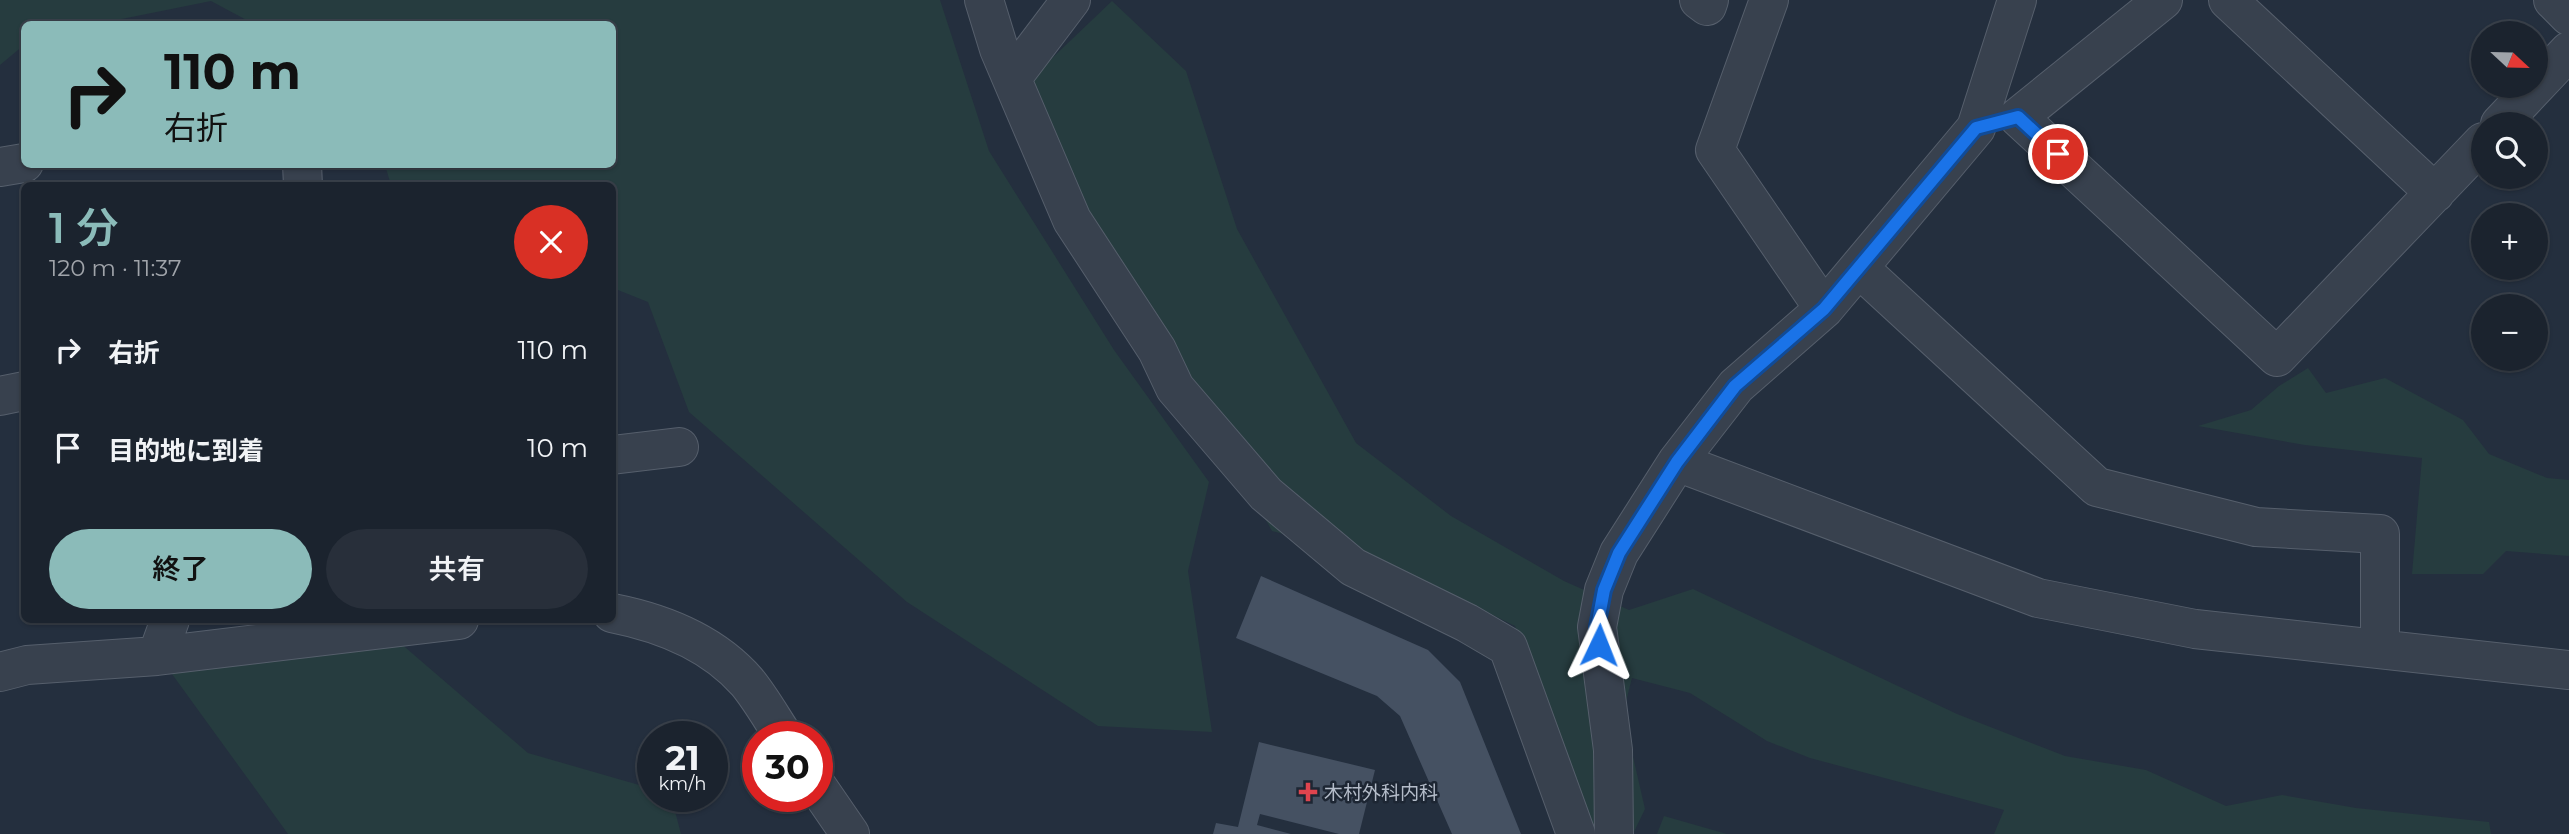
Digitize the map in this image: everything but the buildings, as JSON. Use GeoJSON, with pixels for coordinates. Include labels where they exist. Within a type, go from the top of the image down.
{"type":"FeatureCollection","features":[{"type":"Feature","properties":{"kind":"street"},"geometry":{"type":"LineString","coordinates":[[984,0],[1012,78],[1072,220],[1157,351],[1175,388],[1266,495],[1353,567],[1467,623],[1508,647],[1576,834]]}},
{"type":"Feature","properties":{"kind":"street"},"geometry":{"type":"LineString","coordinates":[[1012,78],[1070,0]]}},
{"type":"Feature","properties":{"kind":"street"},"geometry":{"type":"LineString","coordinates":[[1699,0],[1707,6],[1709,0]]}},
{"type":"Feature","properties":{"kind":"street"},"geometry":{"type":"LineString","coordinates":[[1769,0],[1716,150],[1824,309]]}},
{"type":"Feature","properties":{"kind":"street"},"geometry":{"type":"LineString","coordinates":[[1614,834],[1613,750],[1597,627],[1604,590],[1619,553],[1677,462],[1735,386],[1824,309],[1976,128],[2017,0]]}},
{"type":"Feature","properties":{"kind":"street"},"geometry":{"type":"LineString","coordinates":[[1976,128],[2018,117],[2164,0]]}},
{"type":"Feature","properties":{"kind":"street"},"geometry":{"type":"LineString","coordinates":[[2228,0],[2435,193]]}},
{"type":"Feature","properties":{"kind":"street"},"geometry":{"type":"LineString","coordinates":[[2553,0],[2569,16]]}},
{"type":"Feature","properties":{"kind":"street"},"geometry":{"type":"LineString","coordinates":[[2511,112],[2569,51]]}},
{"type":"Feature","properties":{"kind":"street"},"geometry":{"type":"LineString","coordinates":[[2018,117],[2277,357],[2471,155]]}},
{"type":"Feature","properties":{"kind":"street"},"geometry":{"type":"LineString","coordinates":[[0,167],[21,164]]}},
{"type":"Feature","properties":{"kind":"street"},"geometry":{"type":"LineString","coordinates":[[1859,268],[2097,487],[2256,527],[2380,534],[2380,649]]}},
{"type":"Feature","properties":{"kind":"street"},"geometry":{"type":"LineString","coordinates":[[0,396],[21,392]]}},
{"type":"Feature","properties":{"kind":"street"},"geometry":{"type":"LineString","coordinates":[[616,455],[678,447]]}},
{"type":"Feature","properties":{"kind":"street"},"geometry":{"type":"LineString","coordinates":[[1677,462],[2038,598],[2195,629],[2569,670]]}},
{"type":"Feature","properties":{"kind":"street"},"geometry":{"type":"LineString","coordinates":[[616,614],[675,630],[710,650],[746,682],[773,721]]}},
{"type":"Feature","properties":{"kind":"street"},"geometry":{"type":"LineString","coordinates":[[157,656],[169,623]]}},
{"type":"Feature","properties":{"kind":"street"},"geometry":{"type":"LineString","coordinates":[[0,672],[27,665],[157,656],[434,623]]}},
{"type":"Feature","properties":{"kind":"street"},"geometry":{"type":"LineString","coordinates":[[833,809],[850,834]]}},
{"type":"Feature","properties":{"kind":"green space"},"geometry":{"type":"Polygon","coordinates":[[[0,0],[940,0],[989,151],[1114,350],[1209,482],[1188,571],[1212,732],[1098,726],[907,602],[689,412],[648,302],[616,289],[616,182],[390,182],[386,168],[616,168],[616,21],[248,21],[211,1],[112,21],[21,21],[21,48],[0,65],[0,0]]]}},
{"type":"Feature","properties":{"kind":"green space"},"geometry":{"type":"Polygon","coordinates":[[[1112,1],[1186,71],[1237,229],[1356,443],[1451,516],[1564,581],[1629,610],[1693,589],[1957,714],[2065,756],[2146,770],[2226,806],[2282,795],[2356,808],[2489,822],[2491,834],[1994,834],[2004,810],[1810,758],[1767,741],[1690,693],[1632,678],[1623,713],[1645,809],[1633,834],[1597,834],[1565,766],[1515,626],[1381,560],[1272,531],[1177,359],[1046,184],[1026,83],[1112,1]]]}},
{"type":"Feature","properties":{"kind":"green space"},"geometry":{"type":"Polygon","coordinates":[[[2308,368],[2326,393],[2385,378],[2463,420],[2489,454],[2547,478],[2569,480],[2569,556],[2506,551],[2483,574],[2412,574],[2422,458],[2305,445],[2198,426],[2251,410],[2279,386],[2308,368]]]}},
{"type":"Feature","properties":{"kind":"green space"},"geometry":{"type":"Polygon","coordinates":[[[399,642],[528,753],[637,784],[637,812],[675,812],[681,834],[288,834],[164,663],[399,642]]]}},
{"type":"Feature","properties":{"kind":"green space"},"geometry":{"type":"Polygon","coordinates":[[[1664,816],[1727,834],[1657,834],[1664,816]]]}},
{"type":"Feature","properties":{"kind":"place","name":"木村外科内科"},"geometry":{"type":"Point","coordinates":[1308,792]}},
{"type":"Feature","properties":{"kind":"route"},"geometry":{"type":"LineString","coordinates":[[1599,645],[1597,627],[1604,590],[1619,553],[1677,462],[1735,386],[1824,309],[1976,128],[2018,117],[2058,154]]}}]}
